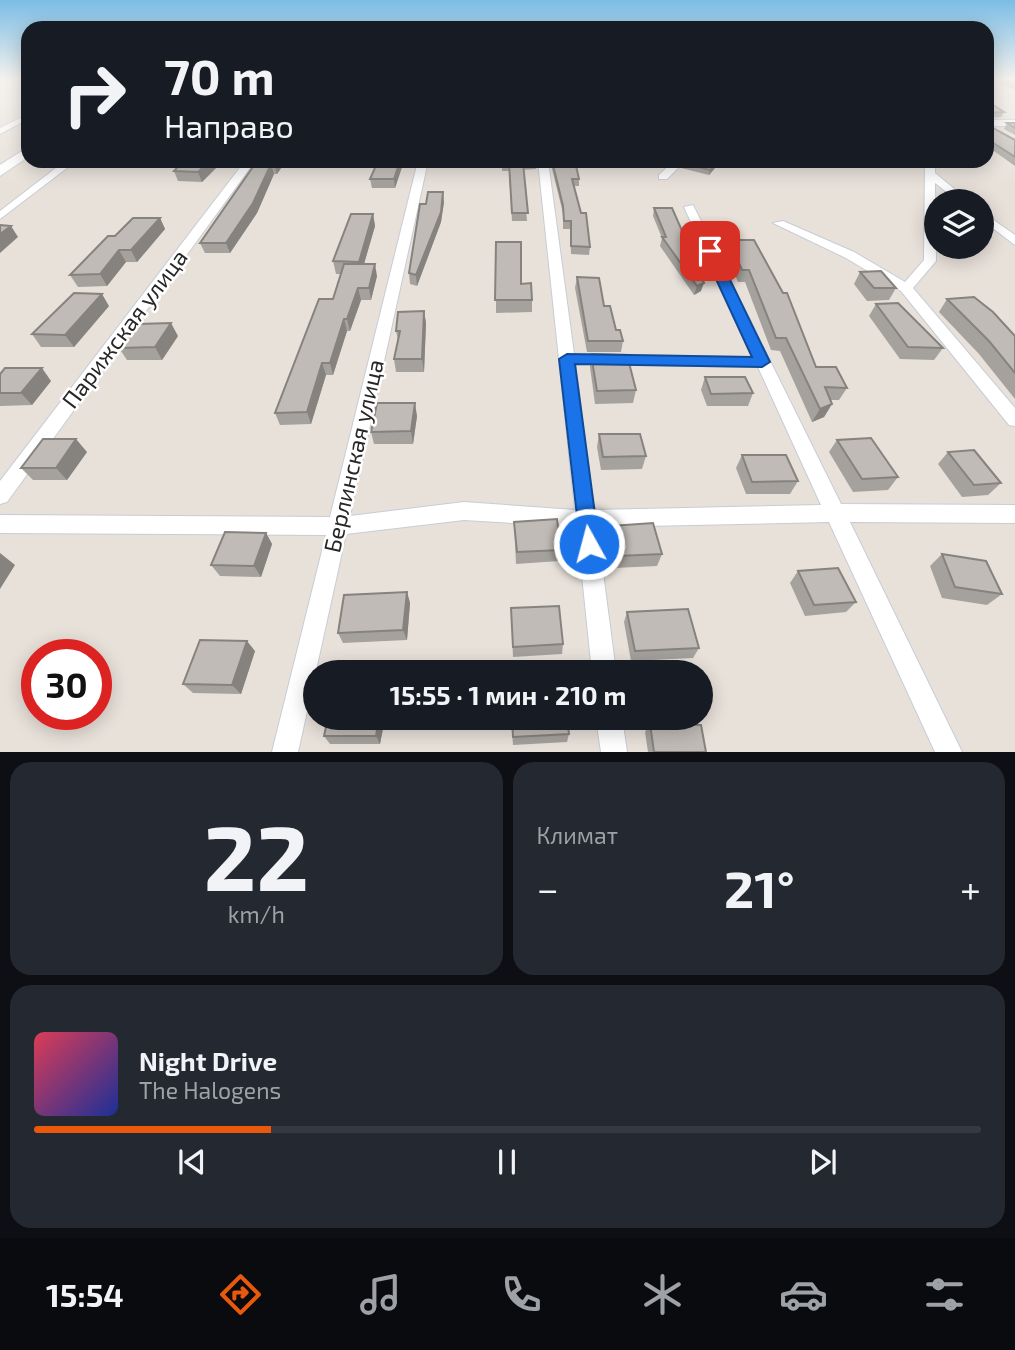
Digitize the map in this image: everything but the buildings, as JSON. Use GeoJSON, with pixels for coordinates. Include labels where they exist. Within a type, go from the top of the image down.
{"type":"FeatureCollection","features":[{"type":"Feature","properties":{"kind":"street"},"geometry":{"type":"LineString","coordinates":[[0,131],[21,120]]}},
{"type":"Feature","properties":{"kind":"street"},"geometry":{"type":"LineString","coordinates":[[994,124],[1015,123]]}},
{"type":"Feature","properties":{"kind":"street"},"geometry":{"type":"LineString","coordinates":[[994,129],[1006,137]]}},
{"type":"Feature","properties":{"kind":"street"},"geometry":{"type":"LineString","coordinates":[[0,172],[21,156]]}},
{"type":"Feature","properties":{"kind":"street"},"geometry":{"type":"LineString","coordinates":[[0,216],[62,168]]}},
{"type":"Feature","properties":{"kind":"street","name":"Парижская улица"},"geometry":{"type":"LineString","coordinates":[[0,496],[245,168]]}},
{"type":"Feature","properties":{"kind":"street","name":"Берлинская улица"},"geometry":{"type":"LineString","coordinates":[[285,751],[422,168]]}},
{"type":"Feature","properties":{"kind":"street"},"geometry":{"type":"LineString","coordinates":[[544,168],[603,660]]}},
{"type":"Feature","properties":{"kind":"street"},"geometry":{"type":"LineString","coordinates":[[663,177],[673,168]]}},
{"type":"Feature","properties":{"kind":"street"},"geometry":{"type":"LineString","coordinates":[[906,288],[930,261],[930,168]]}},
{"type":"Feature","properties":{"kind":"street"},"geometry":{"type":"LineString","coordinates":[[930,174],[949,189]]}},
{"type":"Feature","properties":{"kind":"street"},"geometry":{"type":"LineString","coordinates":[[689,207],[949,751]]}},
{"type":"Feature","properties":{"kind":"street"},"geometry":{"type":"LineString","coordinates":[[779,223],[850,255],[906,288],[1015,420]]}},
{"type":"Feature","properties":{"kind":"street"},"geometry":{"type":"LineString","coordinates":[[994,224],[1015,241]]}},
{"type":"Feature","properties":{"kind":"street"},"geometry":{"type":"LineString","coordinates":[[567,359],[762,362]]}},
{"type":"Feature","properties":{"kind":"street"},"geometry":{"type":"LineString","coordinates":[[0,524],[337,526],[464,511],[585,519],[834,513],[1015,514]]}},
{"type":"Feature","properties":{"kind":"street"},"geometry":{"type":"LineString","coordinates":[[611,730],[614,751]]}},
{"type":"Feature","properties":{"kind":"route"},"geometry":{"type":"LineString","coordinates":[[589,544],[567,359],[762,362],[710,251]]}}]}
